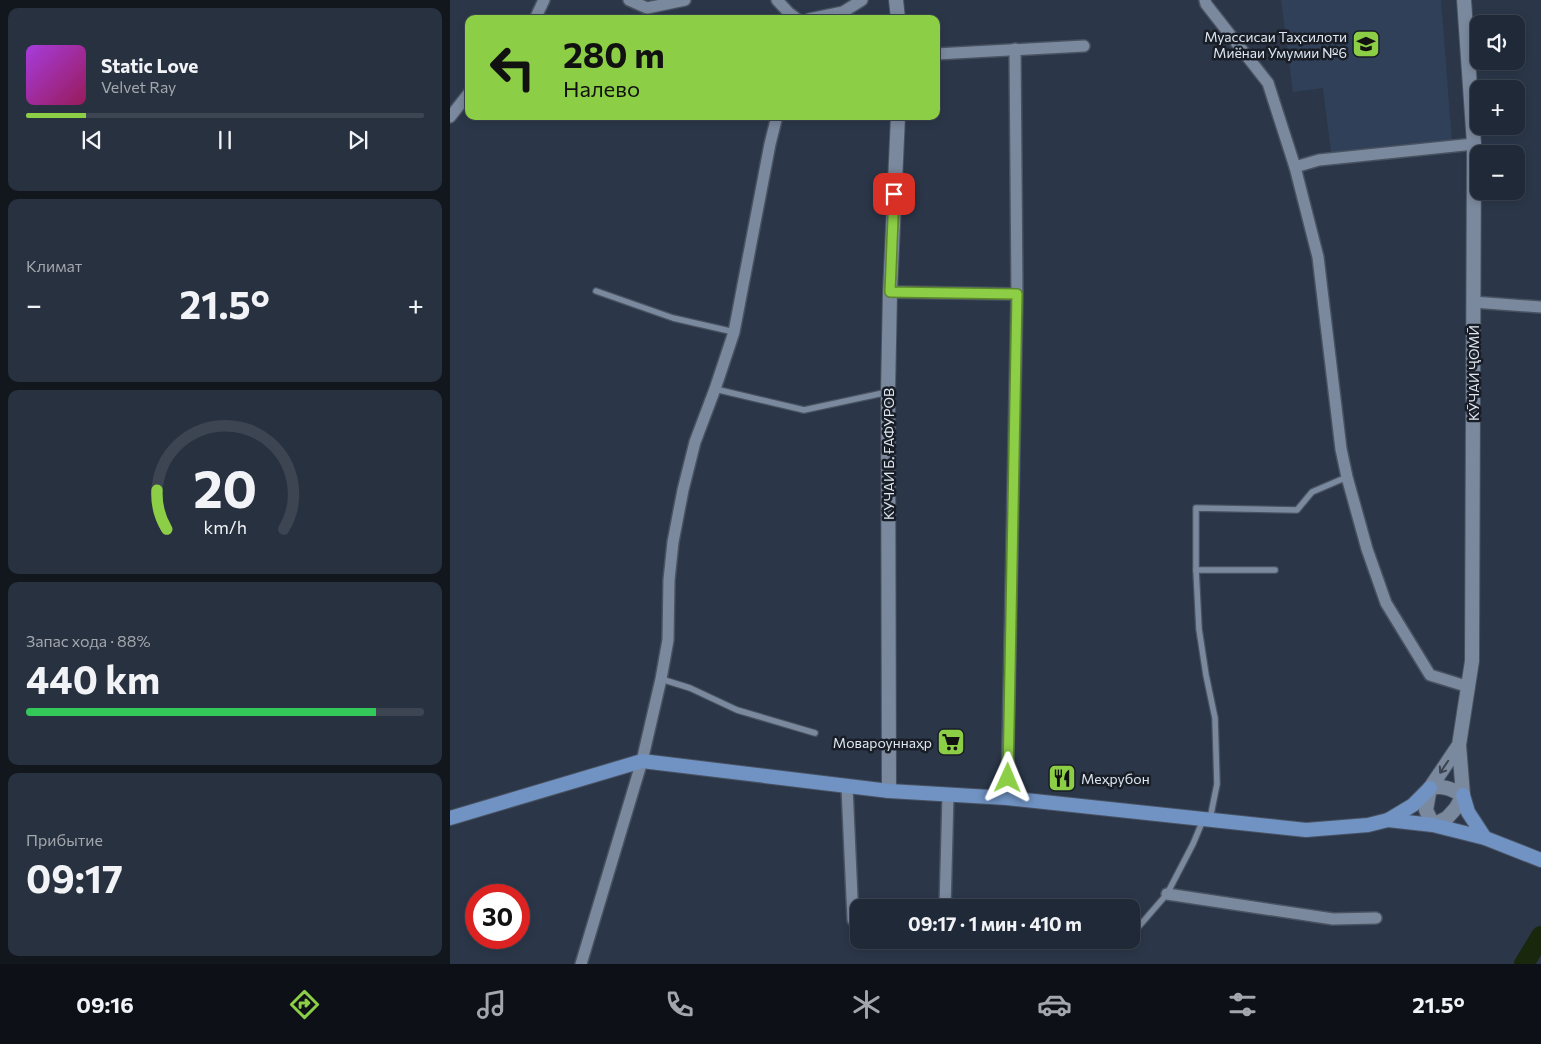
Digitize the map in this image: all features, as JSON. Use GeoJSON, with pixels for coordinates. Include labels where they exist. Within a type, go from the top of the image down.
{"type":"FeatureCollection","features":[{"type":"Feature","properties":{"kind":"main road"},"geometry":{"type":"LineString","coordinates":[[896,0],[898,15]]}},
{"type":"Feature","properties":{"kind":"main road","name":"КӮЧАИ ҶОМӢ"},"geometry":{"type":"LineString","coordinates":[[1463,795],[1459,745],[1472,661],[1474,144],[1464,0]]}},
{"type":"Feature","properties":{"kind":"main road","name":"КУЧАИ Б. ҒАФУРОВ"},"geometry":{"type":"LineString","coordinates":[[889,791],[888,392],[890,292],[898,120]]}},
{"type":"Feature","properties":{"kind":"main road","name":"КӮЧАИ ҶОМӢ"},"geometry":{"type":"LineString","coordinates":[[1432,825],[1426,810],[1430,788],[1459,745]]}},
{"type":"Feature","properties":{"kind":"main road"},"geometry":{"type":"LineString","coordinates":[[450,818],[642,762],[847,787],[1007,798],[1306,830],[1360,826],[1388,820],[1432,825],[1485,838],[1535,858]]}},
{"type":"Feature","properties":{"kind":"main road"},"geometry":{"type":"LineString","coordinates":[[1388,820],[1413,805],[1430,788],[1438,786],[1447,787],[1463,795],[1468,812],[1485,838]]}},
{"type":"Feature","properties":{"kind":"main road"},"geometry":{"type":"LineString","coordinates":[[1432,825],[1447,818],[1456,808],[1463,795]]}},
{"type":"Feature","properties":{"kind":"street"},"geometry":{"type":"LineString","coordinates":[[537,15],[544,0]]}},
{"type":"Feature","properties":{"kind":"street"},"geometry":{"type":"LineString","coordinates":[[629,0],[647,8],[685,0]]}},
{"type":"Feature","properties":{"kind":"street"},"geometry":{"type":"LineString","coordinates":[[777,0],[792,15]]}},
{"type":"Feature","properties":{"kind":"street"},"geometry":{"type":"LineString","coordinates":[[828,15],[843,12],[862,0]]}},
{"type":"Feature","properties":{"kind":"street"},"geometry":{"type":"LineString","coordinates":[[1205,0],[1206,4],[1268,83],[1295,167],[1318,257],[1341,449],[1367,549],[1386,603],[1430,675],[1469,687]]}},
{"type":"Feature","properties":{"kind":"street"},"geometry":{"type":"LineString","coordinates":[[940,54],[1084,46]]}},
{"type":"Feature","properties":{"kind":"street"},"geometry":{"type":"LineString","coordinates":[[1007,798],[1017,294],[1015,49]]}},
{"type":"Feature","properties":{"kind":"street"},"geometry":{"type":"LineString","coordinates":[[450,117],[465,97]]}},
{"type":"Feature","properties":{"kind":"street"},"geometry":{"type":"LineString","coordinates":[[581,964],[642,762],[668,640],[668,580],[683,490],[695,442],[734,332],[776,120]]}},
{"type":"Feature","properties":{"kind":"street"},"geometry":{"type":"LineString","coordinates":[[1295,167],[1319,160],[1474,144]]}},
{"type":"Feature","properties":{"kind":"street"},"geometry":{"type":"LineString","coordinates":[[890,292],[1017,294]]}},
{"type":"Feature","properties":{"kind":"street"},"geometry":{"type":"LineString","coordinates":[[1473,302],[1541,306]]}},
{"type":"Feature","properties":{"kind":"street"},"geometry":{"type":"LineString","coordinates":[[847,787],[852,899]]}},
{"type":"Feature","properties":{"kind":"street"},"geometry":{"type":"LineString","coordinates":[[945,899],[948,795]]}},
{"type":"Feature","properties":{"kind":"street"},"geometry":{"type":"LineString","coordinates":[[1167,894],[1333,919],[1376,918]]}},
{"type":"Feature","properties":{"kind":"lane"},"geometry":{"type":"LineString","coordinates":[[596,291],[674,318],[734,332]]}},
{"type":"Feature","properties":{"kind":"lane"},"geometry":{"type":"LineString","coordinates":[[715,389],[804,410],[888,392]]}},
{"type":"Feature","properties":{"kind":"lane"},"geometry":{"type":"LineString","coordinates":[[1140,925],[1167,894],[1207,818],[1217,784],[1215,718],[1206,675],[1200,629],[1196,570],[1196,508],[1298,510],[1312,492],[1347,477]]}},
{"type":"Feature","properties":{"kind":"lane"},"geometry":{"type":"LineString","coordinates":[[1196,570],[1276,570]]}},
{"type":"Feature","properties":{"kind":"lane"},"geometry":{"type":"LineString","coordinates":[[661,679],[690,688],[737,710],[815,733]]}},
{"type":"Feature","properties":{"kind":"shaded area","name":"Муассисаи Таҳсилоти Миёнаи Умумии №6"},"geometry":{"type":"Polygon","coordinates":[[[1281,0],[1441,0],[1452,142],[1331,152],[1323,88],[1293,92],[1281,0]]]}},
{"type":"Feature","properties":{"kind":"waterway"},"geometry":{"type":"LineString","coordinates":[[1524,964],[1541,936]]}},
{"type":"Feature","properties":{"kind":"place","name":"Муассисаи Таҳсилоти Миёнаи Умумии №6"},"geometry":{"type":"Point","coordinates":[1366,44]}},
{"type":"Feature","properties":{"kind":"place","name":"Мовароуннаҳр"},"geometry":{"type":"Point","coordinates":[951,742]}},
{"type":"Feature","properties":{"kind":"place","name":"Меҳрубон"},"geometry":{"type":"Point","coordinates":[1062,778]}},
{"type":"Feature","properties":{"kind":"route"},"geometry":{"type":"LineString","coordinates":[[894,194],[890,292],[1017,294],[1008,778]]}}]}
